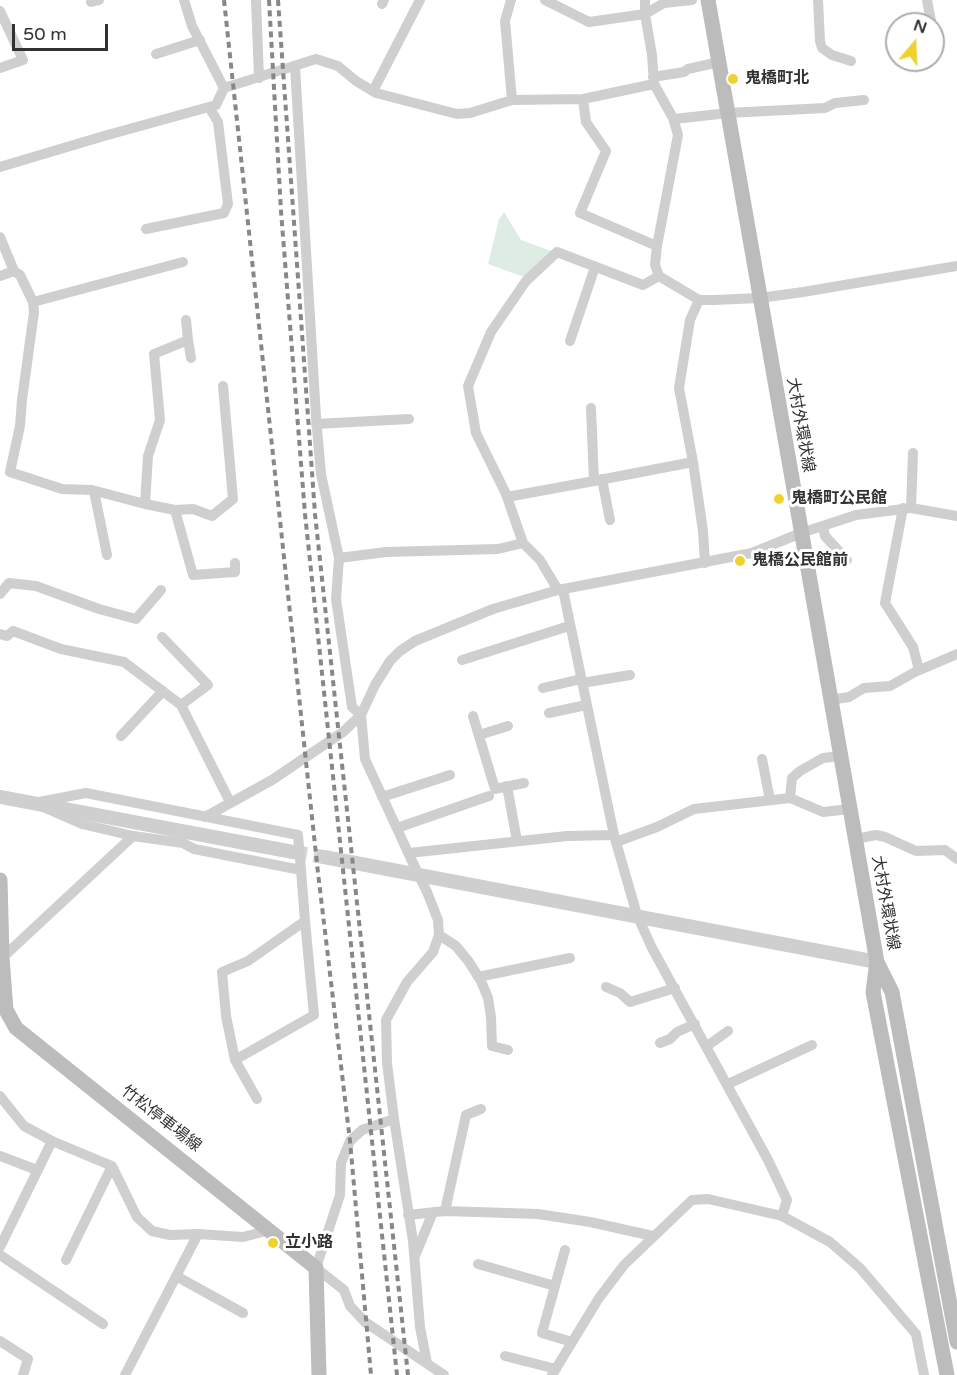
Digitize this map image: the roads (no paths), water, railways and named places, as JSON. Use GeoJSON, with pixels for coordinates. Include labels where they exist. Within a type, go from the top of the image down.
{"type":"FeatureCollection","features":[{"type":"Feature","properties":{"kind":"main road","name":"大村外環状線"},"geometry":{"type":"LineString","coordinates":[[708,0],[877,962],[892,992],[957,1342]]}},
{"type":"Feature","properties":{"kind":"main road","name":"竹松停車場線"},"geometry":{"type":"LineString","coordinates":[[0,880],[2,984],[6,1010],[16,1028],[316,1268]]}},
{"type":"Feature","properties":{"kind":"main road","name":"大村外環状線"},"geometry":{"type":"LineString","coordinates":[[877,962],[873,992],[947,1375]]}},
{"type":"Feature","properties":{"kind":"main road"},"geometry":{"type":"LineString","coordinates":[[316,1268],[319,1375]]}},
{"type":"Feature","properties":{"kind":"street"},"geometry":{"type":"LineString","coordinates":[[184,0],[200,40],[224,88]]}},
{"type":"Feature","properties":{"kind":"street"},"geometry":{"type":"LineString","coordinates":[[256,0],[259,78]]}},
{"type":"Feature","properties":{"kind":"street"},"geometry":{"type":"LineString","coordinates":[[373,91],[420,0]]}},
{"type":"Feature","properties":{"kind":"street"},"geometry":{"type":"LineString","coordinates":[[511,0],[505,21],[512,100]]}},
{"type":"Feature","properties":{"kind":"street"},"geometry":{"type":"LineString","coordinates":[[545,0],[589,22],[645,14],[664,3],[692,0]]}},
{"type":"Feature","properties":{"kind":"street"},"geometry":{"type":"LineString","coordinates":[[645,0],[654,80],[674,119],[678,135],[657,246],[655,265],[659,276],[699,300],[760,298],[957,267]]}},
{"type":"Feature","properties":{"kind":"street"},"geometry":{"type":"LineString","coordinates":[[818,0],[822,48],[832,55],[851,62]]}},
{"type":"Feature","properties":{"kind":"street"},"geometry":{"type":"LineString","coordinates":[[0,11],[23,60],[0,68]]}},
{"type":"Feature","properties":{"kind":"street"},"geometry":{"type":"LineString","coordinates":[[156,54],[200,40]]}},
{"type":"Feature","properties":{"kind":"street"},"geometry":{"type":"LineString","coordinates":[[0,167],[216,105],[224,88],[316,59],[338,66],[373,91],[457,114],[470,113],[512,100],[584,99],[719,62]]}},
{"type":"Feature","properties":{"kind":"street"},"geometry":{"type":"LineString","coordinates":[[295,67],[316,424],[321,474],[339,558],[336,599],[352,707],[361,715],[365,759],[427,891],[438,920],[439,935],[433,952],[407,982],[386,1020],[387,1063],[414,1259],[420,1327],[427,1363]]}},
{"type":"Feature","properties":{"kind":"street"},"geometry":{"type":"LineString","coordinates":[[584,99],[586,122],[606,151],[580,213],[657,246]]}},
{"type":"Feature","properties":{"kind":"street"},"geometry":{"type":"LineString","coordinates":[[674,119],[728,113],[825,108],[835,103],[864,100]]}},
{"type":"Feature","properties":{"kind":"street"},"geometry":{"type":"LineString","coordinates":[[146,229],[224,213],[228,204],[218,122],[209,107]]}},
{"type":"Feature","properties":{"kind":"street"},"geometry":{"type":"LineString","coordinates":[[0,237],[14,271],[20,275],[33,302],[34,312],[20,426],[5,473],[62,489],[94,490],[144,504],[175,510],[193,509],[212,516],[233,499],[223,386]]}},
{"type":"Feature","properties":{"kind":"street"},"geometry":{"type":"LineString","coordinates":[[659,276],[643,285],[557,252],[526,282],[491,333],[468,386],[476,433],[506,494],[523,543],[540,560],[560,590],[615,838],[637,915],[652,948],[728,1084],[787,1200],[782,1216]]}},
{"type":"Feature","properties":{"kind":"street"},"geometry":{"type":"LineString","coordinates":[[33,302],[183,262]]}},
{"type":"Feature","properties":{"kind":"street"},"geometry":{"type":"LineString","coordinates":[[570,341],[595,267]]}},
{"type":"Feature","properties":{"kind":"street"},"geometry":{"type":"LineString","coordinates":[[0,276],[14,271]]}},
{"type":"Feature","properties":{"kind":"street"},"geometry":{"type":"LineString","coordinates":[[699,300],[690,320],[679,388],[693,462],[705,563]]}},
{"type":"Feature","properties":{"kind":"street"},"geometry":{"type":"LineString","coordinates":[[186,320],[191,358]]}},
{"type":"Feature","properties":{"kind":"street"},"geometry":{"type":"LineString","coordinates":[[144,504],[148,456],[160,420],[154,354],[188,340]]}},
{"type":"Feature","properties":{"kind":"street"},"geometry":{"type":"LineString","coordinates":[[591,408],[598,480],[610,520]]}},
{"type":"Feature","properties":{"kind":"street"},"geometry":{"type":"LineString","coordinates":[[316,424],[409,419]]}},
{"type":"Feature","properties":{"kind":"street"},"geometry":{"type":"LineString","coordinates":[[913,453],[907,508],[885,603],[913,646],[919,670]]}},
{"type":"Feature","properties":{"kind":"street"},"geometry":{"type":"LineString","coordinates":[[507,497],[693,462]]}},
{"type":"Feature","properties":{"kind":"street"},"geometry":{"type":"LineString","coordinates":[[94,490],[107,555]]}},
{"type":"Feature","properties":{"kind":"street"},"geometry":{"type":"LineString","coordinates":[[206,816],[272,780],[343,732],[361,715],[375,685],[390,661],[400,651],[415,642],[493,609],[560,590],[752,554],[801,533],[856,515],[907,508],[957,516]]}},
{"type":"Feature","properties":{"kind":"street"},"geometry":{"type":"LineString","coordinates":[[175,510],[194,575],[235,572],[235,563]]}},
{"type":"Feature","properties":{"kind":"street"},"geometry":{"type":"LineString","coordinates":[[823,526],[825,537],[847,560]]}},
{"type":"Feature","properties":{"kind":"street"},"geometry":{"type":"LineString","coordinates":[[339,558],[386,552],[498,549],[523,543]]}},
{"type":"Feature","properties":{"kind":"street"},"geometry":{"type":"LineString","coordinates":[[0,594],[5,582],[36,586],[99,609],[136,619],[161,590]]}},
{"type":"Feature","properties":{"kind":"street"},"geometry":{"type":"LineString","coordinates":[[462,660],[569,626]]}},
{"type":"Feature","properties":{"kind":"street"},"geometry":{"type":"LineString","coordinates":[[0,634],[8,636],[13,631],[62,649],[124,662],[181,705],[230,802]]}},
{"type":"Feature","properties":{"kind":"street"},"geometry":{"type":"LineString","coordinates":[[162,637],[208,684],[181,705]]}},
{"type":"Feature","properties":{"kind":"street"},"geometry":{"type":"LineString","coordinates":[[830,700],[849,697],[864,688],[890,686],[919,670],[957,654]]}},
{"type":"Feature","properties":{"kind":"street"},"geometry":{"type":"LineString","coordinates":[[543,688],[630,675]]}},
{"type":"Feature","properties":{"kind":"street"},"geometry":{"type":"LineString","coordinates":[[121,736],[163,691]]}},
{"type":"Feature","properties":{"kind":"street"},"geometry":{"type":"LineString","coordinates":[[549,713],[586,705]]}},
{"type":"Feature","properties":{"kind":"street"},"geometry":{"type":"LineString","coordinates":[[473,716],[495,789],[524,783]]}},
{"type":"Feature","properties":{"kind":"street"},"geometry":{"type":"LineString","coordinates":[[479,735],[508,726]]}},
{"type":"Feature","properties":{"kind":"street"},"geometry":{"type":"LineString","coordinates":[[790,798],[792,778],[800,771],[823,758],[841,756]]}},
{"type":"Feature","properties":{"kind":"street"},"geometry":{"type":"LineString","coordinates":[[762,759],[770,800]]}},
{"type":"Feature","properties":{"kind":"street"},"geometry":{"type":"LineString","coordinates":[[382,797],[450,775]]}},
{"type":"Feature","properties":{"kind":"street"},"geometry":{"type":"LineString","coordinates":[[507,786],[517,841]]}},
{"type":"Feature","properties":{"kind":"street"},"geometry":{"type":"LineString","coordinates":[[34,803],[86,794],[298,835],[314,1015],[235,1060]]}},
{"type":"Feature","properties":{"kind":"street"},"geometry":{"type":"LineString","coordinates":[[397,828],[489,796]]}},
{"type":"Feature","properties":{"kind":"street"},"geometry":{"type":"LineString","coordinates":[[0,797],[293,852]]}},
{"type":"Feature","properties":{"kind":"street"},"geometry":{"type":"LineString","coordinates":[[410,856],[567,836],[615,838],[657,827],[694,808],[790,798],[823,812],[850,809]]}},
{"type":"Feature","properties":{"kind":"street"},"geometry":{"type":"LineString","coordinates":[[34,803],[82,824],[134,836],[183,843],[195,849],[301,870]]}},
{"type":"Feature","properties":{"kind":"street"},"geometry":{"type":"LineString","coordinates":[[855,838],[876,835],[916,851],[945,850],[957,859]]}},
{"type":"Feature","properties":{"kind":"street"},"geometry":{"type":"LineString","coordinates":[[2,958],[134,836]]}},
{"type":"Feature","properties":{"kind":"street"},"geometry":{"type":"LineString","coordinates":[[324,858],[637,915],[877,962]]}},
{"type":"Feature","properties":{"kind":"street"},"geometry":{"type":"LineString","coordinates":[[257,1099],[235,1060],[226,1016],[222,972],[248,961],[305,921]]}},
{"type":"Feature","properties":{"kind":"street"},"geometry":{"type":"LineString","coordinates":[[439,935],[456,946],[469,962],[488,998],[492,1046],[508,1050]]}},
{"type":"Feature","properties":{"kind":"street"},"geometry":{"type":"LineString","coordinates":[[478,977],[570,958]]}},
{"type":"Feature","properties":{"kind":"street"},"geometry":{"type":"LineString","coordinates":[[606,987],[620,993],[630,1002],[675,988]]}},
{"type":"Feature","properties":{"kind":"street"},"geometry":{"type":"LineString","coordinates":[[660,1043],[695,1024]]}},
{"type":"Feature","properties":{"kind":"street"},"geometry":{"type":"LineString","coordinates":[[707,1046],[728,1031]]}},
{"type":"Feature","properties":{"kind":"street"},"geometry":{"type":"LineString","coordinates":[[728,1084],[812,1045]]}},
{"type":"Feature","properties":{"kind":"street"},"geometry":{"type":"LineString","coordinates":[[0,1096],[24,1126],[52,1141],[112,1166],[137,1217],[152,1231],[170,1235],[198,1234],[243,1238],[270,1230]]}},
{"type":"Feature","properties":{"kind":"street"},"geometry":{"type":"LineString","coordinates":[[414,1259],[439,1211],[466,1115],[482,1109]]}},
{"type":"Feature","properties":{"kind":"street"},"geometry":{"type":"LineString","coordinates":[[394,1119],[362,1130],[350,1141],[341,1163],[340,1195],[316,1268],[344,1290],[350,1306],[365,1322],[444,1375]]}},
{"type":"Feature","properties":{"kind":"street"},"geometry":{"type":"LineString","coordinates":[[0,1248],[52,1141]]}},
{"type":"Feature","properties":{"kind":"street"},"geometry":{"type":"LineString","coordinates":[[0,1156],[37,1170]]}},
{"type":"Feature","properties":{"kind":"street"},"geometry":{"type":"LineString","coordinates":[[66,1260],[112,1166]]}},
{"type":"Feature","properties":{"kind":"street"},"geometry":{"type":"LineString","coordinates":[[505,1356],[554,1372],[598,1298],[624,1265],[692,1200],[708,1199],[782,1216],[830,1242],[860,1268],[916,1334],[924,1375]]}},
{"type":"Feature","properties":{"kind":"street"},"geometry":{"type":"LineString","coordinates":[[408,1215],[439,1211],[538,1214],[601,1224],[653,1236]]}},
{"type":"Feature","properties":{"kind":"street"},"geometry":{"type":"LineString","coordinates":[[0,1223],[11,1228]]}},
{"type":"Feature","properties":{"kind":"street"},"geometry":{"type":"LineString","coordinates":[[126,1375],[198,1234]]}},
{"type":"Feature","properties":{"kind":"street"},"geometry":{"type":"LineString","coordinates":[[565,1250],[542,1333],[572,1342]]}},
{"type":"Feature","properties":{"kind":"street"},"geometry":{"type":"LineString","coordinates":[[0,1255],[103,1324]]}},
{"type":"Feature","properties":{"kind":"street"},"geometry":{"type":"LineString","coordinates":[[478,1264],[555,1286]]}},
{"type":"Feature","properties":{"kind":"street"},"geometry":{"type":"LineString","coordinates":[[176,1276],[243,1312]]}},
{"type":"Feature","properties":{"kind":"street"},"geometry":{"type":"LineString","coordinates":[[0,1341],[28,1359],[23,1375]]}},
{"type":"Feature","properties":{"kind":"tunnel"},"geometry":{"type":"LineString","coordinates":[[293,852],[324,857]]}},
{"type":"Feature","properties":{"kind":"railway"},"geometry":{"type":"LineString","coordinates":[[224,0],[318,873],[350,1141],[371,1375]]}},
{"type":"Feature","properties":{"kind":"railway"},"geometry":{"type":"LineString","coordinates":[[269,0],[281,211],[305,514],[397,1375]]}},
{"type":"Feature","properties":{"kind":"railway"},"geometry":{"type":"LineString","coordinates":[[278,0],[315,514],[408,1375]]}},
{"type":"Feature","properties":{"kind":"place","name":"鬼橋町北"},"geometry":{"type":"Point","coordinates":[733,79]}},
{"type":"Feature","properties":{"kind":"place","name":"鬼橋町公民館"},"geometry":{"type":"Point","coordinates":[779,499]}},
{"type":"Feature","properties":{"kind":"place","name":"鬼橋公民館前"},"geometry":{"type":"Point","coordinates":[740,561]}},
{"type":"Feature","properties":{"kind":"place","name":"立小路"},"geometry":{"type":"Point","coordinates":[273,1243]}}]}
